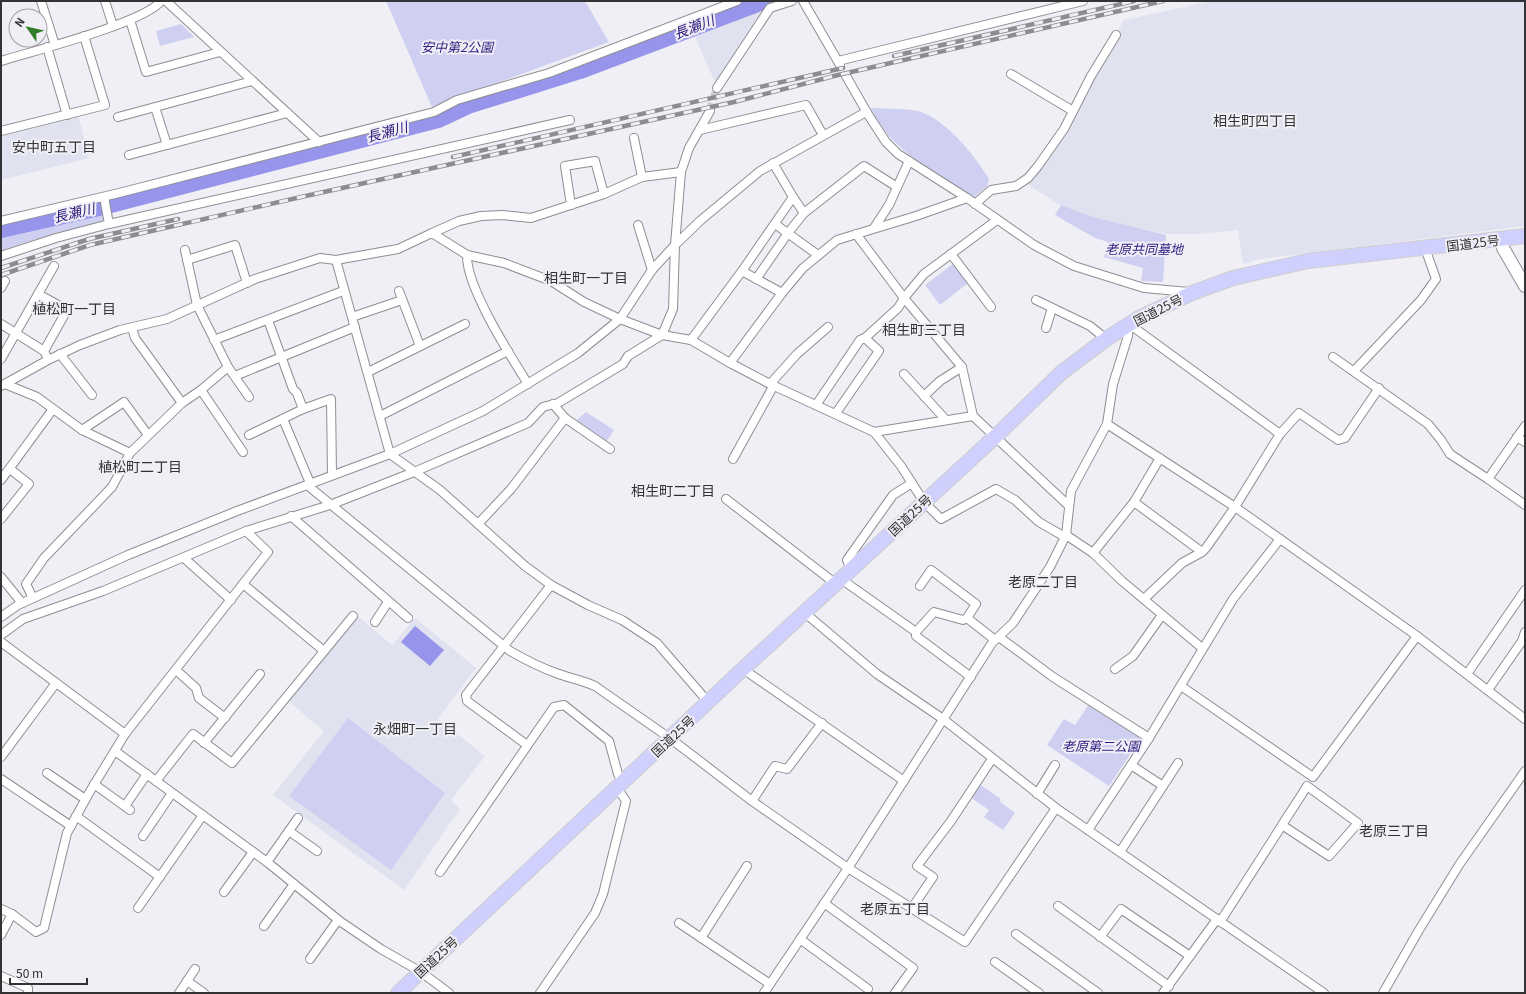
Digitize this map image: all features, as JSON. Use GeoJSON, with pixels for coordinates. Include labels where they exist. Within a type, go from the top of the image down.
{"type":"FeatureCollection","features":[{"type":"Feature","properties":{"kind":"highway","name":"国道25号"},"geometry":{"type":"LineString","coordinates":[[398,993],[671,739],[743,669],[996,436],[1070,364],[1106,338],[1129,324],[1192,293],[1233,278],[1308,261],[1525,236]]}},
{"type":"Feature","properties":{"kind":"main road"},"geometry":{"type":"LineString","coordinates":[[1501,239],[1503,248],[1521,272],[1525,286]]}},
{"type":"Feature","properties":{"kind":"street"},"geometry":{"type":"LineString","coordinates":[[41,1],[66,115]]}},
{"type":"Feature","properties":{"kind":"street"},"geometry":{"type":"LineString","coordinates":[[104,1],[113,26]]}},
{"type":"Feature","properties":{"kind":"street"},"geometry":{"type":"LineString","coordinates":[[1,61],[84,36],[130,20],[161,1]]}},
{"type":"Feature","properties":{"kind":"street"},"geometry":{"type":"LineString","coordinates":[[166,1],[319,142]]}},
{"type":"Feature","properties":{"kind":"street"},"geometry":{"type":"LineString","coordinates":[[1,221],[105,202],[319,142],[434,112],[457,100],[549,73],[738,1]]}},
{"type":"Feature","properties":{"kind":"street"},"geometry":{"type":"LineString","coordinates":[[717,88],[770,8],[792,1]]}},
{"type":"Feature","properties":{"kind":"street"},"geometry":{"type":"LineString","coordinates":[[803,1],[839,63],[1083,1]]}},
{"type":"Feature","properties":{"kind":"street"},"geometry":{"type":"LineString","coordinates":[[130,20],[146,72],[220,52]]}},
{"type":"Feature","properties":{"kind":"street"},"geometry":{"type":"LineString","coordinates":[[975,204],[991,190],[1016,186],[1028,178],[1064,129],[1091,76],[1116,35]]}},
{"type":"Feature","properties":{"kind":"street"},"geometry":{"type":"LineString","coordinates":[[1,131],[105,105],[84,36]]}},
{"type":"Feature","properties":{"kind":"street"},"geometry":{"type":"LineString","coordinates":[[1011,74],[1073,111]]}},
{"type":"Feature","properties":{"kind":"street"},"geometry":{"type":"LineString","coordinates":[[846,76],[866,112],[886,142],[898,154],[967,198],[1034,245],[1074,266],[1144,288],[1192,293]]}},
{"type":"Feature","properties":{"kind":"street"},"geometry":{"type":"LineString","coordinates":[[118,117],[252,81]]}},
{"type":"Feature","properties":{"kind":"street"},"geometry":{"type":"LineString","coordinates":[[700,130],[806,105],[823,135]]}},
{"type":"Feature","properties":{"kind":"street"},"geometry":{"type":"LineString","coordinates":[[155,107],[167,145]]}},
{"type":"Feature","properties":{"kind":"street"},"geometry":{"type":"LineString","coordinates":[[1,635],[23,619],[103,591],[246,531],[330,505],[414,472],[528,423],[543,407],[558,403],[623,364],[628,356],[662,335],[673,309],[675,245],[681,172],[689,148],[710,111]]}},
{"type":"Feature","properties":{"kind":"street"},"geometry":{"type":"LineString","coordinates":[[1,617],[22,603],[128,555],[237,511],[390,454],[483,411],[578,353],[620,319],[632,297],[652,270],[675,245],[701,220],[760,171],[866,112]]}},
{"type":"Feature","properties":{"kind":"street"},"geometry":{"type":"LineString","coordinates":[[129,155],[287,113]]}},
{"type":"Feature","properties":{"kind":"street"},"geometry":{"type":"LineString","coordinates":[[1,256],[56,238],[109,224],[570,120]]}},
{"type":"Feature","properties":{"kind":"street"},"geometry":{"type":"LineString","coordinates":[[634,138],[642,177]]}},
{"type":"Feature","properties":{"kind":"street"},"geometry":{"type":"LineString","coordinates":[[571,205],[565,166],[595,161],[604,194]]}},
{"type":"Feature","properties":{"kind":"street"},"geometry":{"type":"LineString","coordinates":[[874,228],[889,205],[909,161]]}},
{"type":"Feature","properties":{"kind":"street"},"geometry":{"type":"LineString","coordinates":[[773,163],[804,213]]}},
{"type":"Feature","properties":{"kind":"street"},"geometry":{"type":"LineString","coordinates":[[756,279],[804,213],[864,166],[897,187]]}},
{"type":"Feature","properties":{"kind":"street"},"geometry":{"type":"LineString","coordinates":[[3,385],[48,360],[80,345],[132,328],[167,319],[247,283],[320,258],[336,260],[398,249],[459,222],[481,216],[502,215],[531,218],[604,194],[642,177],[681,172]]}},
{"type":"Feature","properties":{"kind":"street"},"geometry":{"type":"LineString","coordinates":[[691,340],[742,271],[793,197]]}},
{"type":"Feature","properties":{"kind":"street"},"geometry":{"type":"LineString","coordinates":[[730,363],[782,293],[803,268],[836,240],[916,216],[967,198]]}},
{"type":"Feature","properties":{"kind":"street"},"geometry":{"type":"LineString","coordinates":[[105,202],[109,224]]}},
{"type":"Feature","properties":{"kind":"street"},"geometry":{"type":"LineString","coordinates":[[816,405],[860,340],[865,338],[898,308],[904,298],[924,274],[997,220]]}},
{"type":"Feature","properties":{"kind":"street"},"geometry":{"type":"LineString","coordinates":[[774,224],[818,255]]}},
{"type":"Feature","properties":{"kind":"street"},"geometry":{"type":"LineString","coordinates":[[638,225],[652,270]]}},
{"type":"Feature","properties":{"kind":"street"},"geometry":{"type":"LineString","coordinates":[[432,233],[467,255],[504,263],[551,281],[584,302],[620,319],[662,335],[691,340],[772,385],[836,413],[874,432],[901,466],[924,502],[941,519],[996,489],[1015,500],[1039,522],[1066,536],[1093,553],[1162,615],[1202,648]]}},
{"type":"Feature","properties":{"kind":"street"},"geometry":{"type":"LineString","coordinates":[[856,234],[904,298],[962,367],[973,416],[1068,505]]}},
{"type":"Feature","properties":{"kind":"street"},"geometry":{"type":"LineString","coordinates":[[187,260],[235,245],[247,283]]}},
{"type":"Feature","properties":{"kind":"street"},"geometry":{"type":"LineString","coordinates":[[1354,371],[1421,300],[1436,279],[1425,248]]}},
{"type":"Feature","properties":{"kind":"street"},"geometry":{"type":"LineString","coordinates":[[185,250],[198,305],[228,367],[249,397]]}},
{"type":"Feature","properties":{"kind":"street"},"geometry":{"type":"LineString","coordinates":[[951,254],[991,307]]}},
{"type":"Feature","properties":{"kind":"street"},"geometry":{"type":"LineString","coordinates":[[467,255],[467,266],[486,311],[528,384]]}},
{"type":"Feature","properties":{"kind":"street"},"geometry":{"type":"LineString","coordinates":[[336,260],[343,291],[356,327],[390,454],[440,490],[525,566],[551,585],[588,605],[622,620],[657,643],[709,703]]}},
{"type":"Feature","properties":{"kind":"street"},"geometry":{"type":"LineString","coordinates":[[1,359],[54,266]]}},
{"type":"Feature","properties":{"kind":"street"},"geometry":{"type":"LineString","coordinates":[[742,271],[782,293]]}},
{"type":"Feature","properties":{"kind":"street"},"geometry":{"type":"LineString","coordinates":[[214,340],[343,291]]}},
{"type":"Feature","properties":{"kind":"street"},"geometry":{"type":"LineString","coordinates":[[399,291],[420,346]]}},
{"type":"Feature","properties":{"kind":"street"},"geometry":{"type":"LineString","coordinates":[[38,294],[67,310],[44,350]]}},
{"type":"Feature","properties":{"kind":"street"},"geometry":{"type":"LineString","coordinates":[[352,318],[402,300]]}},
{"type":"Feature","properties":{"kind":"street"},"geometry":{"type":"LineString","coordinates":[[1036,300],[1090,326],[1106,338]]}},
{"type":"Feature","properties":{"kind":"street"},"geometry":{"type":"LineString","coordinates":[[1046,328],[1052,308]]}},
{"type":"Feature","properties":{"kind":"street"},"geometry":{"type":"LineString","coordinates":[[268,320],[281,357],[303,409]]}},
{"type":"Feature","properties":{"kind":"street"},"geometry":{"type":"LineString","coordinates":[[1,324],[44,350],[48,360]]}},
{"type":"Feature","properties":{"kind":"street"},"geometry":{"type":"LineString","coordinates":[[368,372],[465,324]]}},
{"type":"Feature","properties":{"kind":"street"},"geometry":{"type":"LineString","coordinates":[[679,923],[701,938],[767,990],[997,638],[1017,617],[1050,567],[1066,536],[1068,505],[1071,491],[1107,424],[1113,384],[1128,336],[1129,324]]}},
{"type":"Feature","properties":{"kind":"street"},"geometry":{"type":"LineString","coordinates":[[1129,324],[1280,434]]}},
{"type":"Feature","properties":{"kind":"street"},"geometry":{"type":"LineString","coordinates":[[235,376],[356,327]]}},
{"type":"Feature","properties":{"kind":"street"},"geometry":{"type":"LineString","coordinates":[[733,459],[772,385],[797,354],[828,327]]}},
{"type":"Feature","properties":{"kind":"street"},"geometry":{"type":"LineString","coordinates":[[132,328],[135,338],[182,403]]}},
{"type":"Feature","properties":{"kind":"street"},"geometry":{"type":"LineString","coordinates":[[836,413],[879,351],[865,338]]}},
{"type":"Feature","properties":{"kind":"street"},"geometry":{"type":"LineString","coordinates":[[380,416],[508,351]]}},
{"type":"Feature","properties":{"kind":"street"},"geometry":{"type":"LineString","coordinates":[[60,354],[92,395]]}},
{"type":"Feature","properties":{"kind":"street"},"geometry":{"type":"LineString","coordinates":[[1334,357],[1428,424],[1450,454],[1525,504]]}},
{"type":"Feature","properties":{"kind":"street"},"geometry":{"type":"LineString","coordinates":[[33,598],[26,584],[44,558],[112,486],[130,453],[182,403],[201,390],[228,367]]}},
{"type":"Feature","properties":{"kind":"street"},"geometry":{"type":"LineString","coordinates":[[924,396],[940,381],[962,367]]}},
{"type":"Feature","properties":{"kind":"street"},"geometry":{"type":"LineString","coordinates":[[904,374],[946,420]]}},
{"type":"Feature","properties":{"kind":"street"},"geometry":{"type":"LineString","coordinates":[[3,385],[36,397],[82,430],[130,453]]}},
{"type":"Feature","properties":{"kind":"street"},"geometry":{"type":"LineString","coordinates":[[1144,599],[1182,563],[1202,552],[1235,507],[1280,434],[1299,413],[1338,440],[1345,438],[1379,388]]}},
{"type":"Feature","properties":{"kind":"street"},"geometry":{"type":"LineString","coordinates":[[201,390],[243,452]]}},
{"type":"Feature","properties":{"kind":"street"},"geometry":{"type":"LineString","coordinates":[[249,435],[303,409],[331,400],[332,475]]}},
{"type":"Feature","properties":{"kind":"street"},"geometry":{"type":"LineString","coordinates":[[82,430],[124,402],[148,435]]}},
{"type":"Feature","properties":{"kind":"street"},"geometry":{"type":"LineString","coordinates":[[553,404],[565,418],[610,449]]}},
{"type":"Feature","properties":{"kind":"street"},"geometry":{"type":"LineString","coordinates":[[1,480],[53,409]]}},
{"type":"Feature","properties":{"kind":"street"},"geometry":{"type":"LineString","coordinates":[[874,432],[973,416]]}},
{"type":"Feature","properties":{"kind":"street"},"geometry":{"type":"LineString","coordinates":[[478,524],[511,489],[565,418]]}},
{"type":"Feature","properties":{"kind":"street"},"geometry":{"type":"LineString","coordinates":[[283,419],[308,484],[330,505],[503,645],[526,660],[556,673],[583,680],[595,686],[671,739],[752,801],[848,868],[965,942],[1056,808]]}},
{"type":"Feature","properties":{"kind":"street"},"geometry":{"type":"LineString","coordinates":[[1107,424],[1235,507],[1417,636],[1525,719]]}},
{"type":"Feature","properties":{"kind":"street"},"geometry":{"type":"LineString","coordinates":[[1488,479],[1525,426]]}},
{"type":"Feature","properties":{"kind":"street"},"geometry":{"type":"LineString","coordinates":[[1517,437],[1525,442]]}},
{"type":"Feature","properties":{"kind":"street"},"geometry":{"type":"LineString","coordinates":[[1093,553],[1134,502],[1160,458]]}},
{"type":"Feature","properties":{"kind":"street"},"geometry":{"type":"LineString","coordinates":[[1,520],[29,484],[10,469]]}},
{"type":"Feature","properties":{"kind":"street"},"geometry":{"type":"LineString","coordinates":[[851,569],[847,560],[893,495],[912,483]]}},
{"type":"Feature","properties":{"kind":"street"},"geometry":{"type":"LineString","coordinates":[[726,499],[838,581],[916,632],[916,636],[971,677]]}},
{"type":"Feature","properties":{"kind":"street"},"geometry":{"type":"LineString","coordinates":[[1134,502],[1202,552]]}},
{"type":"Feature","properties":{"kind":"street"},"geometry":{"type":"LineString","coordinates":[[291,516],[408,618]]}},
{"type":"Feature","properties":{"kind":"street"},"geometry":{"type":"LineString","coordinates":[[1,909],[12,914],[36,932],[44,928],[58,866],[71,826],[85,799],[125,734],[268,552],[246,531]]}},
{"type":"Feature","properties":{"kind":"street"},"geometry":{"type":"LineString","coordinates":[[1088,830],[1149,738],[1233,599],[1280,539]]}},
{"type":"Feature","properties":{"kind":"street"},"geometry":{"type":"LineString","coordinates":[[184,558],[231,600]]}},
{"type":"Feature","properties":{"kind":"street"},"geometry":{"type":"LineString","coordinates":[[916,632],[934,612],[963,620],[967,618],[976,604],[931,570],[920,586]]}},
{"type":"Feature","properties":{"kind":"street"},"geometry":{"type":"LineString","coordinates":[[1,577],[22,603]]}},
{"type":"Feature","properties":{"kind":"street"},"geometry":{"type":"LineString","coordinates":[[243,584],[324,651]]}},
{"type":"Feature","properties":{"kind":"street"},"geometry":{"type":"LineString","coordinates":[[528,745],[467,701],[466,695],[503,645],[551,585]]}},
{"type":"Feature","properties":{"kind":"street"},"geometry":{"type":"LineString","coordinates":[[1466,674],[1525,590]]}},
{"type":"Feature","properties":{"kind":"street"},"geometry":{"type":"LineString","coordinates":[[374,622],[388,602]]}},
{"type":"Feature","properties":{"kind":"street"},"geometry":{"type":"LineString","coordinates":[[805,613],[877,674],[943,719],[1056,808],[1324,993]]}},
{"type":"Feature","properties":{"kind":"street"},"geometry":{"type":"LineString","coordinates":[[1116,669],[1133,656],[1162,615]]}},
{"type":"Feature","properties":{"kind":"street"},"geometry":{"type":"LineString","coordinates":[[156,781],[193,734],[232,763],[353,616]]}},
{"type":"Feature","properties":{"kind":"street"},"geometry":{"type":"LineString","coordinates":[[967,618],[1053,677],[1149,738]]}},
{"type":"Feature","properties":{"kind":"street"},"geometry":{"type":"LineString","coordinates":[[1488,690],[1522,641],[1525,632]]}},
{"type":"Feature","properties":{"kind":"street"},"geometry":{"type":"LineString","coordinates":[[1181,686],[1313,777],[1417,636]]}},
{"type":"Feature","properties":{"kind":"street"},"geometry":{"type":"LineString","coordinates":[[1,642],[125,734]]}},
{"type":"Feature","properties":{"kind":"street"},"geometry":{"type":"LineString","coordinates":[[743,669],[904,781]]}},
{"type":"Feature","properties":{"kind":"street"},"geometry":{"type":"LineString","coordinates":[[176,670],[196,688],[199,698],[225,718]]}},
{"type":"Feature","properties":{"kind":"street"},"geometry":{"type":"LineString","coordinates":[[204,742],[260,674]]}},
{"type":"Feature","properties":{"kind":"street"},"geometry":{"type":"LineString","coordinates":[[1,757],[56,683]]}},
{"type":"Feature","properties":{"kind":"street"},"geometry":{"type":"LineString","coordinates":[[440,872],[554,708],[564,705],[609,741],[620,785],[626,801],[603,894],[594,914],[540,993]]}},
{"type":"Feature","properties":{"kind":"street"},"geometry":{"type":"LineString","coordinates":[[752,801],[775,766],[787,769],[822,723]]}},
{"type":"Feature","properties":{"kind":"street"},"geometry":{"type":"LineString","coordinates":[[115,751],[267,862],[338,920],[381,949],[421,972],[449,993]]}},
{"type":"Feature","properties":{"kind":"street"},"geometry":{"type":"LineString","coordinates":[[912,908],[933,877],[917,866],[951,821],[992,759]]}},
{"type":"Feature","properties":{"kind":"street"},"geometry":{"type":"LineString","coordinates":[[1120,852],[1178,763]]}},
{"type":"Feature","properties":{"kind":"street"},"geometry":{"type":"LineString","coordinates":[[1037,794],[1055,765]]}},
{"type":"Feature","properties":{"kind":"street"},"geometry":{"type":"LineString","coordinates":[[1131,765],[1163,786]]}},
{"type":"Feature","properties":{"kind":"street"},"geometry":{"type":"LineString","coordinates":[[1383,993],[1419,930],[1460,865],[1525,771]]}},
{"type":"Feature","properties":{"kind":"street"},"geometry":{"type":"LineString","coordinates":[[47,773],[85,799]]}},
{"type":"Feature","properties":{"kind":"street"},"geometry":{"type":"LineString","coordinates":[[94,784],[127,808],[147,774]]}},
{"type":"Feature","properties":{"kind":"street"},"geometry":{"type":"LineString","coordinates":[[1,779],[71,826]]}},
{"type":"Feature","properties":{"kind":"street"},"geometry":{"type":"LineString","coordinates":[[1058,906],[1100,937],[1166,990],[1190,956],[1219,920],[1307,786],[1358,823],[1329,856],[1282,825]]}},
{"type":"Feature","properties":{"kind":"street"},"geometry":{"type":"LineString","coordinates":[[143,836],[172,793]]}},
{"type":"Feature","properties":{"kind":"street"},"geometry":{"type":"LineString","coordinates":[[138,908],[203,815]]}},
{"type":"Feature","properties":{"kind":"street"},"geometry":{"type":"LineString","coordinates":[[76,816],[160,877]]}},
{"type":"Feature","properties":{"kind":"street"},"geometry":{"type":"LineString","coordinates":[[267,862],[298,818]]}},
{"type":"Feature","properties":{"kind":"street"},"geometry":{"type":"LineString","coordinates":[[289,831],[317,851]]}},
{"type":"Feature","properties":{"kind":"street"},"geometry":{"type":"LineString","coordinates":[[224,892],[253,852]]}},
{"type":"Feature","properties":{"kind":"street"},"geometry":{"type":"LineString","coordinates":[[701,938],[747,866]]}},
{"type":"Feature","properties":{"kind":"street"},"geometry":{"type":"LineString","coordinates":[[264,926],[294,884]]}},
{"type":"Feature","properties":{"kind":"street"},"geometry":{"type":"LineString","coordinates":[[824,903],[913,968],[895,993]]}},
{"type":"Feature","properties":{"kind":"street"},"geometry":{"type":"LineString","coordinates":[[1100,937],[1121,909],[1190,956]]}},
{"type":"Feature","properties":{"kind":"street"},"geometry":{"type":"LineString","coordinates":[[1,935],[12,914]]}},
{"type":"Feature","properties":{"kind":"street"},"geometry":{"type":"LineString","coordinates":[[310,959],[338,920]]}},
{"type":"Feature","properties":{"kind":"street"},"geometry":{"type":"LineString","coordinates":[[1016,934],[1098,993]]}},
{"type":"Feature","properties":{"kind":"street"},"geometry":{"type":"LineString","coordinates":[[800,939],[868,988]]}},
{"type":"Feature","properties":{"kind":"street"},"geometry":{"type":"LineString","coordinates":[[995,962],[1037,992]]}},
{"type":"Feature","properties":{"kind":"street"},"geometry":{"type":"LineString","coordinates":[[179,993],[195,969]]}},
{"type":"Feature","properties":{"kind":"street"},"geometry":{"type":"LineString","coordinates":[[1,976],[28,988],[28,993]]}},
{"type":"Feature","properties":{"kind":"street"},"geometry":{"type":"LineString","coordinates":[[187,981],[204,993]]}},
{"type":"Feature","properties":{"kind":"shaded area"},"geometry":{"type":"Polygon","coordinates":[[[1211,1],[1525,1],[1525,226],[1260,259],[1243,264],[1238,230],[1199,234],[1166,234],[1137,228],[1093,217],[1058,204],[1027,184],[1064,135],[1093,76],[1124,20],[1211,1]]]}},
{"type":"Feature","properties":{"kind":"shaded area"},"geometry":{"type":"Polygon","coordinates":[[[767,3],[770,7],[715,82],[693,33],[767,3]]]}},
{"type":"Feature","properties":{"kind":"shaded area"},"geometry":{"type":"Polygon","coordinates":[[[78,114],[89,158],[1,180],[1,133],[78,114]]]}},
{"type":"Feature","properties":{"kind":"shaded area"},"geometry":{"type":"Polygon","coordinates":[[[358,616],[392,645],[415,618],[476,668],[438,719],[485,756],[451,800],[460,809],[404,890],[273,795],[324,731],[287,700],[358,616]]]}},
{"type":"Feature","properties":{"kind":"shaded area"},"geometry":{"type":"Polygon","coordinates":[[[415,626],[444,650],[430,666],[401,642],[415,626]]]}},
{"type":"Feature","properties":{"kind":"green space","name":"安中第2公園"},"geometry":{"type":"Polygon","coordinates":[[[386,1],[585,1],[609,42],[432,107],[386,1]]]}},
{"type":"Feature","properties":{"kind":"green space"},"geometry":{"type":"Polygon","coordinates":[[[181,24],[194,37],[160,46],[156,31],[181,24]]]}},
{"type":"Feature","properties":{"kind":"green space"},"geometry":{"type":"Polygon","coordinates":[[[871,108],[903,109],[921,112],[941,123],[960,140],[976,160],[989,179],[987,186],[974,197],[915,160],[890,137],[880,124],[871,108]]]}},
{"type":"Feature","properties":{"kind":"green space","name":"老原共同墓地"},"geometry":{"type":"Polygon","coordinates":[[[1061,205],[1093,217],[1166,235],[1163,282],[1141,281],[1143,268],[1104,257],[1108,242],[1095,238],[1055,215],[1061,205]]]}},
{"type":"Feature","properties":{"kind":"green space"},"geometry":{"type":"Polygon","coordinates":[[[102,209],[105,217],[103,221],[27,242],[1,251],[1,232],[102,209]]]}},
{"type":"Feature","properties":{"kind":"green space"},"geometry":{"type":"Polygon","coordinates":[[[953,264],[968,283],[940,305],[925,285],[953,264]]]}},
{"type":"Feature","properties":{"kind":"green space"},"geometry":{"type":"Polygon","coordinates":[[[586,412],[614,430],[607,441],[577,420],[586,412]]]}},
{"type":"Feature","properties":{"kind":"green space","name":"老原第二公園"},"geometry":{"type":"Polygon","coordinates":[[[1089,704],[1141,738],[1109,786],[1047,745],[1064,719],[1075,725],[1089,704]]]}},
{"type":"Feature","properties":{"kind":"green space"},"geometry":{"type":"Polygon","coordinates":[[[348,718],[445,793],[391,870],[289,796],[348,718]]]}},
{"type":"Feature","properties":{"kind":"green space"},"geometry":{"type":"Polygon","coordinates":[[[979,784],[1001,799],[999,801],[1015,813],[1003,830],[984,817],[989,810],[970,797],[979,784]]]}},
{"type":"Feature","properties":{"kind":"waterway","name":"長瀬川"},"geometry":{"type":"LineString","coordinates":[[1,229],[99,207],[438,119],[468,105],[580,70],[763,1]]}},
{"type":"Feature","properties":{"kind":"tunnel"},"geometry":{"type":"LineString","coordinates":[[710,111],[717,88]]}},
{"type":"Feature","properties":{"kind":"railway"},"geometry":{"type":"LineString","coordinates":[[894,56],[1134,1]]}},
{"type":"Feature","properties":{"kind":"railway"},"geometry":{"type":"LineString","coordinates":[[1,275],[90,245],[734,102],[838,75],[1163,1]]}},
{"type":"Feature","properties":{"kind":"railway"},"geometry":{"type":"LineString","coordinates":[[453,157],[843,68]]}},
{"type":"Feature","properties":{"kind":"railway"},"geometry":{"type":"LineString","coordinates":[[1,268],[89,239],[178,219]]}},
{"type":"Feature","properties":{"kind":"district","name":"相生町四丁目"},"geometry":{"type":"Point","coordinates":[1255,121]}},
{"type":"Feature","properties":{"kind":"district","name":"安中町五丁目"},"geometry":{"type":"Point","coordinates":[54,147]}},
{"type":"Feature","properties":{"kind":"district","name":"相生町一丁目"},"geometry":{"type":"Point","coordinates":[586,278]}},
{"type":"Feature","properties":{"kind":"district","name":"植松町一丁目"},"geometry":{"type":"Point","coordinates":[74,309]}},
{"type":"Feature","properties":{"kind":"district","name":"相生町三丁目"},"geometry":{"type":"Point","coordinates":[924,330]}},
{"type":"Feature","properties":{"kind":"district","name":"植松町二丁目"},"geometry":{"type":"Point","coordinates":[140,467]}},
{"type":"Feature","properties":{"kind":"district","name":"相生町二丁目"},"geometry":{"type":"Point","coordinates":[673,491]}},
{"type":"Feature","properties":{"kind":"district","name":"老原二丁目"},"geometry":{"type":"Point","coordinates":[1043,582]}},
{"type":"Feature","properties":{"kind":"district","name":"永畑町一丁目"},"geometry":{"type":"Point","coordinates":[415,729]}},
{"type":"Feature","properties":{"kind":"district","name":"老原三丁目"},"geometry":{"type":"Point","coordinates":[1394,831]}},
{"type":"Feature","properties":{"kind":"district","name":"老原五丁目"},"geometry":{"type":"Point","coordinates":[895,909]}}]}
